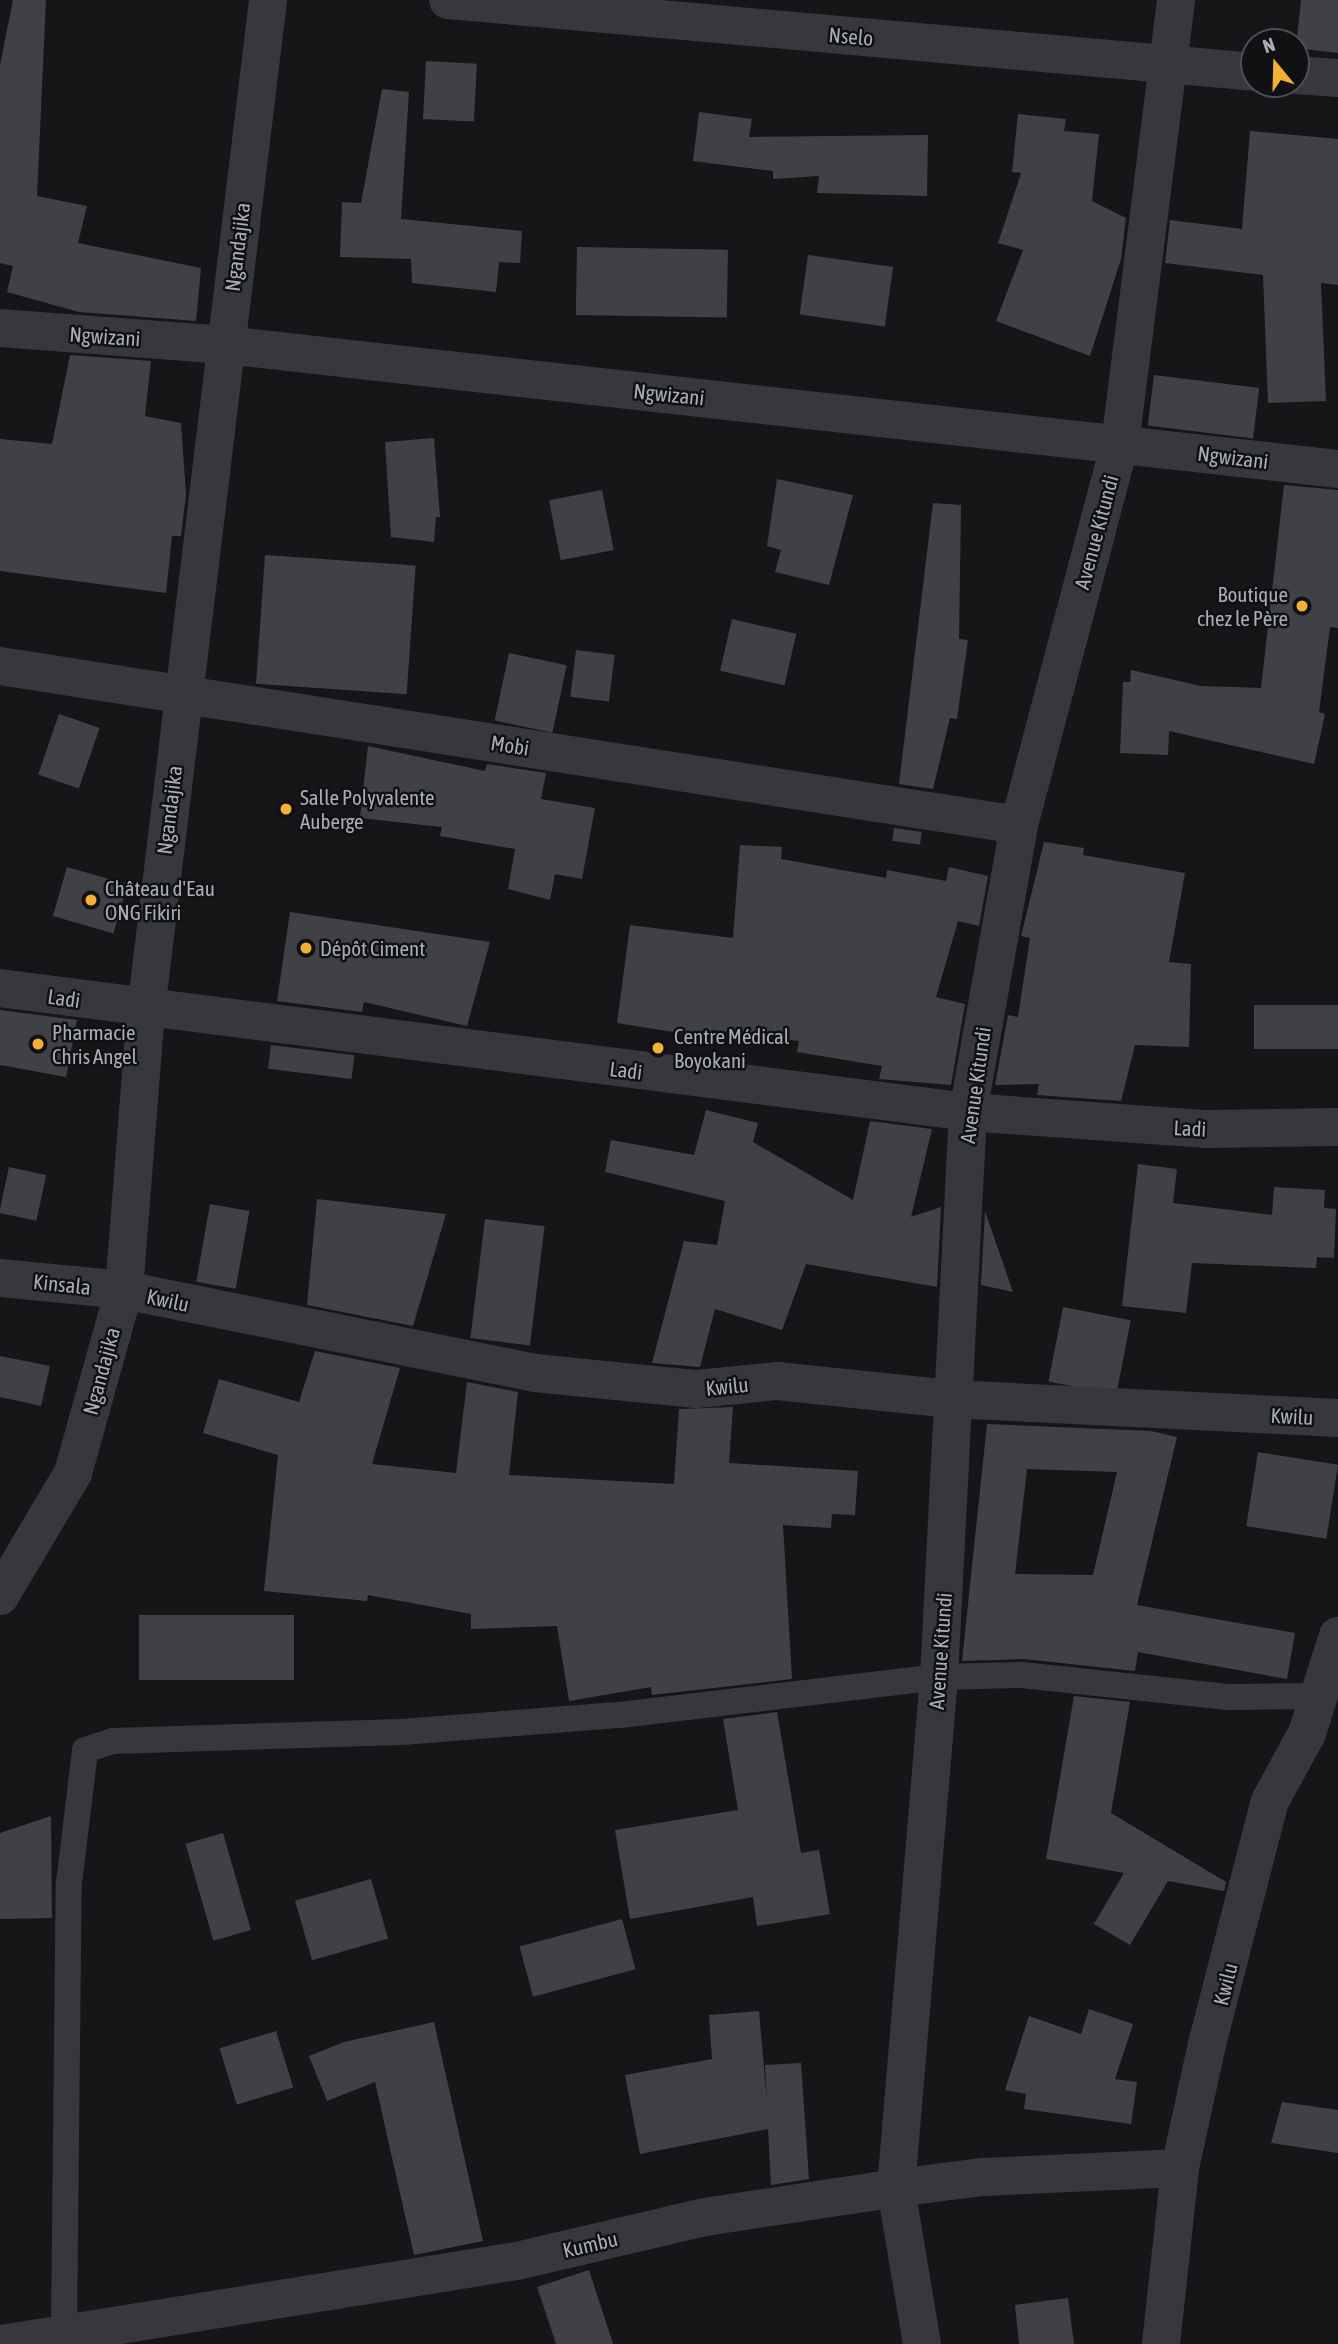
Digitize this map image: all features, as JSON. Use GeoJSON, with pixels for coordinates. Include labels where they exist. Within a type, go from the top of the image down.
{"type":"FeatureCollection","features":[{"type":"Feature","properties":{"kind":"street","name":"Ngandajika"},"geometry":{"type":"LineString","coordinates":[[0,1596],[73,1473],[124,1290],[146,1010],[268,0]]}},
{"type":"Feature","properties":{"kind":"street","name":"Nselo"},"geometry":{"type":"LineString","coordinates":[[448,0],[1240,71]]}},
{"type":"Feature","properties":{"kind":"street","name":"Avenue Kitundi"},"geometry":{"type":"LineString","coordinates":[[922,2344],[896,2188],[939,1677],[951,1399],[968,1112],[1019,825],[1120,444],[1176,0]]}},
{"type":"Feature","properties":{"kind":"street"},"geometry":{"type":"LineString","coordinates":[[1310,76],[1338,78]]}},
{"type":"Feature","properties":{"kind":"street","name":"Ngwizani"},"geometry":{"type":"LineString","coordinates":[[0,328],[225,345],[1338,469]]}},
{"type":"Feature","properties":{"kind":"street","name":"Mobi"},"geometry":{"type":"LineString","coordinates":[[0,666],[1019,825]]}},
{"type":"Feature","properties":{"kind":"street","name":"Ladi"},"geometry":{"type":"LineString","coordinates":[[0,988],[146,1010],[968,1112],[1206,1129],[1338,1128]]}},
{"type":"Feature","properties":{"kind":"street","name":"Kinsala"},"geometry":{"type":"LineString","coordinates":[[0,1278],[124,1290]]}},
{"type":"Feature","properties":{"kind":"street","name":"Kwilu"},"geometry":{"type":"LineString","coordinates":[[124,1290],[535,1373],[696,1389],[777,1381],[951,1399],[1338,1418]]}},
{"type":"Feature","properties":{"kind":"street","name":"Kwilu"},"geometry":{"type":"LineString","coordinates":[[1161,2344],[1180,2168],[1270,1801],[1320,1696],[1338,1636]]}},
{"type":"Feature","properties":{"kind":"street","name":"Kumbu"},"geometry":{"type":"LineString","coordinates":[[2,2344],[64,2331],[517,2261],[705,2217],[896,2188],[983,2177],[1180,2168]]}},
{"type":"Feature","properties":{"kind":"lane"},"geometry":{"type":"LineString","coordinates":[[64,2331],[69,1883],[85,1750],[113,1741],[402,1732],[620,1715],[939,1677],[1022,1675],[1228,1697],[1320,1696]]}},
{"type":"Feature","properties":{"kind":"building"},"geometry":{"type":"Polygon","coordinates":[[[13,0],[46,0],[37,196],[87,206],[78,243],[201,268],[196,321],[79,312],[7,292],[13,266],[0,263],[0,65],[13,0]]]}},
{"type":"Feature","properties":{"kind":"building"},"geometry":{"type":"Polygon","coordinates":[[[1301,0],[1338,0],[1338,53],[1310,50],[1310,28],[1298,28],[1301,0]]]}},
{"type":"Feature","properties":{"kind":"building"},"geometry":{"type":"Polygon","coordinates":[[[426,61],[477,64],[474,122],[423,119],[426,61]]]}},
{"type":"Feature","properties":{"kind":"building"},"geometry":{"type":"Polygon","coordinates":[[[382,89],[409,92],[401,219],[522,231],[520,263],[499,262],[496,292],[412,283],[411,259],[340,257],[342,202],[361,203],[382,89]]]}},
{"type":"Feature","properties":{"kind":"building"},"geometry":{"type":"Polygon","coordinates":[[[699,112],[752,119],[749,137],[928,135],[927,196],[817,193],[819,176],[773,179],[773,171],[693,161],[699,112]]]}},
{"type":"Feature","properties":{"kind":"building"},"geometry":{"type":"Polygon","coordinates":[[[1018,114],[1066,119],[1064,131],[1099,134],[1092,201],[1126,218],[1121,259],[1090,356],[996,321],[1023,250],[998,243],[1021,173],[1012,172],[1018,114]]]}},
{"type":"Feature","properties":{"kind":"building"},"geometry":{"type":"Polygon","coordinates":[[[1250,131],[1338,139],[1338,285],[1321,283],[1326,401],[1268,403],[1263,275],[1165,263],[1170,220],[1242,229],[1250,131]]]}},
{"type":"Feature","properties":{"kind":"building"},"geometry":{"type":"Polygon","coordinates":[[[577,247],[728,250],[727,318],[576,315],[577,247]]]}},
{"type":"Feature","properties":{"kind":"building"},"geometry":{"type":"Polygon","coordinates":[[[808,255],[893,267],[885,326],[800,314],[808,255]]]}},
{"type":"Feature","properties":{"kind":"building"},"geometry":{"type":"Polygon","coordinates":[[[70,355],[151,361],[145,416],[181,423],[186,494],[181,536],[172,536],[166,593],[0,571],[0,439],[52,444],[70,355]]]}},
{"type":"Feature","properties":{"kind":"building"},"geometry":{"type":"Polygon","coordinates":[[[1154,375],[1259,388],[1253,439],[1148,426],[1154,375]]]}},
{"type":"Feature","properties":{"kind":"building"},"geometry":{"type":"Polygon","coordinates":[[[434,438],[440,517],[436,517],[434,542],[391,537],[385,442],[434,438]]]}},
{"type":"Feature","properties":{"kind":"building"},"geometry":{"type":"Polygon","coordinates":[[[777,479],[853,495],[829,585],[775,572],[781,550],[767,546],[777,479]]]}},
{"type":"Feature","properties":{"kind":"building"},"geometry":{"type":"Polygon","coordinates":[[[1284,485],[1338,490],[1338,628],[1330,627],[1319,712],[1325,714],[1314,764],[1169,731],[1168,755],[1120,753],[1123,682],[1130,682],[1131,670],[1201,686],[1261,688],[1284,485]]]}},
{"type":"Feature","properties":{"kind":"building"},"geometry":{"type":"Polygon","coordinates":[[[602,490],[614,550],[561,560],[549,500],[602,490]]]}},
{"type":"Feature","properties":{"kind":"building"},"geometry":{"type":"Polygon","coordinates":[[[933,503],[961,505],[959,639],[968,640],[957,719],[950,718],[933,789],[899,784],[933,503]]]}},
{"type":"Feature","properties":{"kind":"building"},"geometry":{"type":"Polygon","coordinates":[[[265,555],[416,566],[407,694],[256,684],[265,555]]]}},
{"type":"Feature","properties":{"kind":"building"},"geometry":{"type":"Polygon","coordinates":[[[732,619],[796,634],[784,685],[720,671],[732,619]]]}},
{"type":"Feature","properties":{"kind":"building"},"geometry":{"type":"Polygon","coordinates":[[[576,650],[615,655],[609,701],[570,697],[576,650]]]}},
{"type":"Feature","properties":{"kind":"building"},"geometry":{"type":"Polygon","coordinates":[[[509,653],[567,665],[552,733],[495,720],[509,653]]]}},
{"type":"Feature","properties":{"kind":"building"},"geometry":{"type":"Polygon","coordinates":[[[59,714],[100,728],[79,789],[38,775],[59,714]]]}},
{"type":"Feature","properties":{"kind":"building"},"geometry":{"type":"Polygon","coordinates":[[[368,746],[485,771],[487,764],[546,773],[541,799],[595,808],[582,879],[555,874],[550,900],[508,889],[515,849],[440,836],[442,827],[360,818],[368,746]]]}},
{"type":"Feature","properties":{"kind":"building"},"geometry":{"type":"Polygon","coordinates":[[[894,828],[922,832],[920,845],[892,841],[894,828]]]}},
{"type":"Feature","properties":{"kind":"building"},"geometry":{"type":"Polygon","coordinates":[[[1044,842],[1084,848],[1083,855],[1185,873],[1169,962],[1191,964],[1189,1047],[1135,1045],[1121,1101],[1037,1095],[1039,1084],[995,1085],[1008,1015],[1018,1017],[1030,938],[1021,936],[1044,842]]]}},
{"type":"Feature","properties":{"kind":"building"},"geometry":{"type":"Polygon","coordinates":[[[740,845],[782,847],[781,859],[886,878],[887,870],[946,881],[949,867],[988,876],[979,926],[958,921],[936,997],[965,1004],[951,1085],[879,1079],[882,1066],[797,1052],[799,1041],[712,1030],[711,1038],[617,1023],[630,925],[733,938],[740,845]]]}},
{"type":"Feature","properties":{"kind":"building","name":"Château d'Eau ONG Fikiri"},"geometry":{"type":"Polygon","coordinates":[[[67,867],[128,884],[114,933],[53,916],[67,867]]]}},
{"type":"Feature","properties":{"kind":"building"},"geometry":{"type":"Polygon","coordinates":[[[290,912],[490,942],[467,1026],[364,1002],[362,1012],[277,1001],[290,912]]]}},
{"type":"Feature","properties":{"kind":"building"},"geometry":{"type":"Polygon","coordinates":[[[1254,1005],[1338,1005],[1338,1049],[1254,1049],[1254,1005]]]}},
{"type":"Feature","properties":{"kind":"building","name":"Pharmacie Chris Angel"},"geometry":{"type":"Polygon","coordinates":[[[0,1010],[77,1020],[66,1077],[0,1065],[0,1010]]]}},
{"type":"Feature","properties":{"kind":"building"},"geometry":{"type":"Polygon","coordinates":[[[271,1045],[354,1055],[351,1079],[268,1069],[271,1045]]]}},
{"type":"Feature","properties":{"kind":"building"},"geometry":{"type":"Polygon","coordinates":[[[706,1110],[758,1123],[753,1142],[853,1200],[870,1121],[932,1129],[911,1217],[941,1207],[937,1287],[806,1264],[782,1330],[715,1309],[700,1367],[652,1363],[684,1241],[717,1245],[725,1201],[605,1172],[611,1140],[694,1155],[706,1110]]]}},
{"type":"Feature","properties":{"kind":"building"},"geometry":{"type":"Polygon","coordinates":[[[1138,1164],[1177,1169],[1173,1203],[1272,1215],[1274,1187],[1325,1190],[1324,1208],[1336,1209],[1334,1258],[1317,1257],[1316,1268],[1192,1263],[1186,1313],[1122,1306],[1138,1164]]]}},
{"type":"Feature","properties":{"kind":"building"},"geometry":{"type":"Polygon","coordinates":[[[9,1167],[46,1175],[36,1221],[0,1213],[9,1167]]]}},
{"type":"Feature","properties":{"kind":"building"},"geometry":{"type":"Polygon","coordinates":[[[317,1199],[446,1214],[413,1326],[307,1305],[317,1199]]]}},
{"type":"Feature","properties":{"kind":"building"},"geometry":{"type":"Polygon","coordinates":[[[210,1204],[249,1211],[236,1289],[196,1282],[210,1204]]]}},
{"type":"Feature","properties":{"kind":"building"},"geometry":{"type":"Polygon","coordinates":[[[985,1211],[1013,1292],[981,1285],[985,1211]]]}},
{"type":"Feature","properties":{"kind":"building"},"geometry":{"type":"Polygon","coordinates":[[[485,1219],[545,1226],[530,1345],[470,1338],[485,1219]]]}},
{"type":"Feature","properties":{"kind":"building"},"geometry":{"type":"Polygon","coordinates":[[[1063,1307],[1131,1320],[1116,1395],[1048,1382],[1063,1307]]]}},
{"type":"Feature","properties":{"kind":"building"},"geometry":{"type":"Polygon","coordinates":[[[315,1351],[400,1368],[372,1464],[456,1473],[467,1382],[518,1392],[509,1475],[674,1484],[679,1409],[733,1407],[729,1463],[858,1471],[855,1515],[832,1514],[831,1528],[783,1525],[792,1679],[652,1695],[651,1687],[569,1701],[557,1626],[471,1629],[471,1614],[368,1595],[367,1601],[264,1591],[278,1455],[203,1433],[219,1379],[299,1402],[315,1351]]]}},
{"type":"Feature","properties":{"kind":"building"},"geometry":{"type":"Polygon","coordinates":[[[0,1356],[50,1366],[41,1406],[0,1397],[0,1356]]]}},
{"type":"Feature","properties":{"kind":"building"},"geometry":{"type":"Polygon","coordinates":[[[987,1424],[1151,1431],[1177,1437],[1137,1605],[1295,1633],[1287,1679],[1138,1652],[1135,1671],[1024,1659],[962,1661],[987,1424]],[[1027,1469],[1015,1574],[1093,1575],[1117,1472],[1027,1469]]]}},
{"type":"Feature","properties":{"kind":"building"},"geometry":{"type":"Polygon","coordinates":[[[1258,1452],[1338,1465],[1326,1539],[1246,1526],[1258,1452]]]}},
{"type":"Feature","properties":{"kind":"building"},"geometry":{"type":"Polygon","coordinates":[[[139,1615],[294,1615],[294,1680],[139,1680],[139,1615]]]}},
{"type":"Feature","properties":{"kind":"building"},"geometry":{"type":"Polygon","coordinates":[[[1074,1696],[1130,1702],[1111,1813],[1226,1882],[1224,1891],[1168,1881],[1130,1945],[1094,1924],[1124,1873],[1046,1859],[1074,1696]]]}},
{"type":"Feature","properties":{"kind":"building"},"geometry":{"type":"Polygon","coordinates":[[[777,1712],[801,1853],[819,1850],[830,1914],[757,1926],[753,1897],[630,1919],[615,1830],[738,1810],[723,1719],[777,1712]]]}},
{"type":"Feature","properties":{"kind":"building"},"geometry":{"type":"Polygon","coordinates":[[[51,1816],[52,1918],[0,1919],[0,1833],[51,1816]]]}},
{"type":"Feature","properties":{"kind":"building"},"geometry":{"type":"Polygon","coordinates":[[[223,1833],[251,1930],[213,1941],[186,1844],[223,1833]]]}},
{"type":"Feature","properties":{"kind":"building"},"geometry":{"type":"Polygon","coordinates":[[[371,1879],[388,1939],[312,1960],[295,1901],[371,1879]]]}},
{"type":"Feature","properties":{"kind":"building"},"geometry":{"type":"Polygon","coordinates":[[[622,1919],[635,1969],[533,1997],[520,1946],[622,1919]]]}},
{"type":"Feature","properties":{"kind":"building"},"geometry":{"type":"Polygon","coordinates":[[[1089,2009],[1133,2024],[1115,2079],[1137,2082],[1131,2124],[1024,2109],[1026,2094],[1005,2090],[1029,2016],[1081,2034],[1089,2009]]]}},
{"type":"Feature","properties":{"kind":"building"},"geometry":{"type":"Polygon","coordinates":[[[759,2011],[767,2102],[765,2065],[801,2063],[809,2179],[771,2185],[768,2129],[640,2154],[625,2075],[712,2059],[709,2015],[759,2011]]]}},
{"type":"Feature","properties":{"kind":"building"},"geometry":{"type":"Polygon","coordinates":[[[434,2022],[483,2241],[414,2255],[375,2082],[327,2101],[309,2056],[344,2042],[434,2022]]]}},
{"type":"Feature","properties":{"kind":"building"},"geometry":{"type":"Polygon","coordinates":[[[276,2031],[293,2087],[237,2105],[220,2048],[276,2031]]]}},
{"type":"Feature","properties":{"kind":"building"},"geometry":{"type":"Polygon","coordinates":[[[1282,2102],[1338,2110],[1338,2153],[1271,2143],[1282,2102]]]}},
{"type":"Feature","properties":{"kind":"building"},"geometry":{"type":"Polygon","coordinates":[[[589,2270],[613,2344],[556,2344],[537,2287],[589,2270]]]}},
{"type":"Feature","properties":{"kind":"building"},"geometry":{"type":"Polygon","coordinates":[[[1068,2298],[1074,2344],[1019,2344],[1015,2305],[1068,2298]]]}},
{"type":"Feature","properties":{"kind":"place","name":"Boutique chez le Père"},"geometry":{"type":"Point","coordinates":[1302,606]}},
{"type":"Feature","properties":{"kind":"place","name":"Salle Polyvalente Auberge"},"geometry":{"type":"Point","coordinates":[286,809]}},
{"type":"Feature","properties":{"kind":"place","name":"Château d'Eau ONG Fikiri"},"geometry":{"type":"Point","coordinates":[91,900]}},
{"type":"Feature","properties":{"kind":"place","name":"Dépôt Ciment"},"geometry":{"type":"Point","coordinates":[306,948]}},
{"type":"Feature","properties":{"kind":"place","name":"Pharmacie Chris Angel"},"geometry":{"type":"Point","coordinates":[38,1044]}},
{"type":"Feature","properties":{"kind":"place","name":"Centre Médical Boyokani"},"geometry":{"type":"Point","coordinates":[658,1048]}}]}
